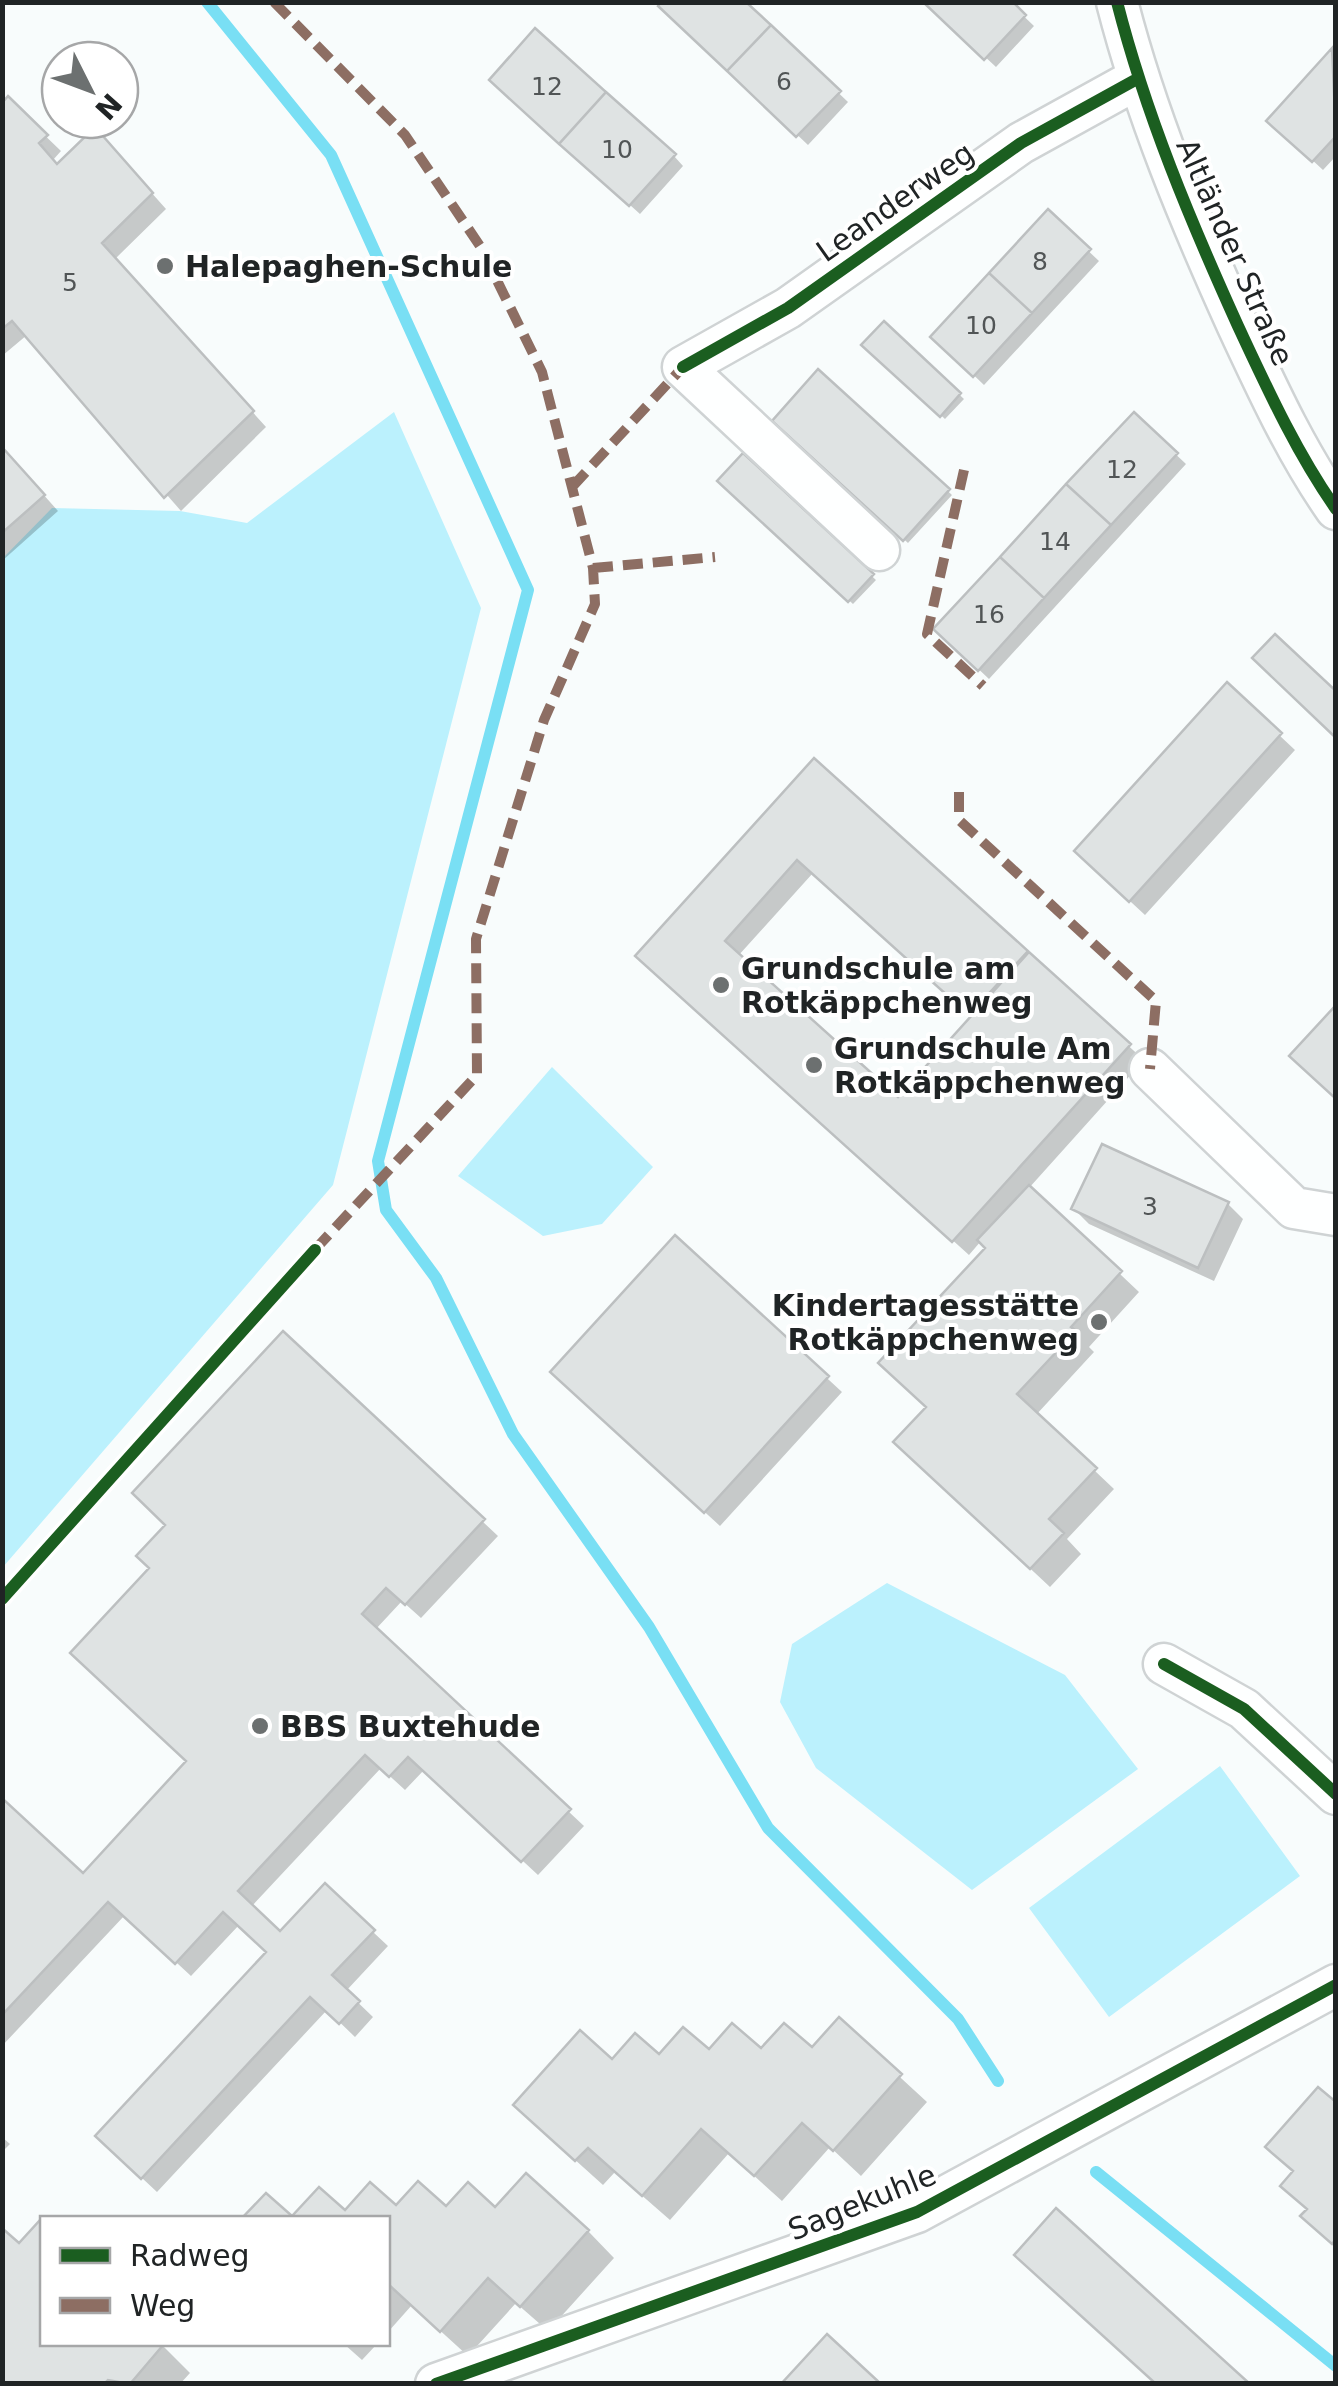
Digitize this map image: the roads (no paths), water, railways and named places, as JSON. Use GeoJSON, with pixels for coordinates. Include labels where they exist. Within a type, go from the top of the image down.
{"type":"FeatureCollection","features":[{"type":"Feature","properties":{"kind":"street","name":"Altländer Straße"},"geometry":{"type":"LineString","coordinates":[[1117,2],[1137,79],[1174,181],[1264,382],[1315,480],[1336,508]]}},
{"type":"Feature","properties":{"kind":"street","name":"Leanderweg"},"geometry":{"type":"LineString","coordinates":[[879,550],[683,367],[788,308],[1021,143],[1137,79]]}},
{"type":"Feature","properties":{"kind":"street"},"geometry":{"type":"LineString","coordinates":[[1150,1069],[1294,1208],[1336,1215]]}},
{"type":"Feature","properties":{"kind":"street"},"geometry":{"type":"LineString","coordinates":[[1164,1664],[1244,1709],[1336,1794]]}},
{"type":"Feature","properties":{"kind":"street","name":"Sagekuhle"},"geometry":{"type":"LineString","coordinates":[[436,2384],[917,2212],[1336,1985]]}},
{"type":"Feature","properties":{"kind":"waterway"},"geometry":{"type":"LineString","coordinates":[[207,2],[331,155],[528,590],[378,1161],[386,1210],[436,1278],[513,1434],[649,1627],[768,1828],[958,2019],[998,2081]]}},
{"type":"Feature","properties":{"kind":"waterway"},"geometry":{"type":"LineString","coordinates":[[1096,2172],[1336,2366]]}},
{"type":"Feature","properties":{"kind":"place","name":"Halepaghen-Schule"},"geometry":{"type":"Point","coordinates":[165,266]}},
{"type":"Feature","properties":{"kind":"place","name":"Grundschule am Rotkäppchenweg"},"geometry":{"type":"Point","coordinates":[721,985]}},
{"type":"Feature","properties":{"kind":"place","name":"Grundschule Am Rotkäppchenweg"},"geometry":{"type":"Point","coordinates":[814,1065]}},
{"type":"Feature","properties":{"kind":"place","name":"Kindertagesstätte Rotkäppchenweg"},"geometry":{"type":"Point","coordinates":[1099,1322]}},
{"type":"Feature","properties":{"kind":"place","name":"BBS Buxtehude"},"geometry":{"type":"Point","coordinates":[260,1726]}}]}
